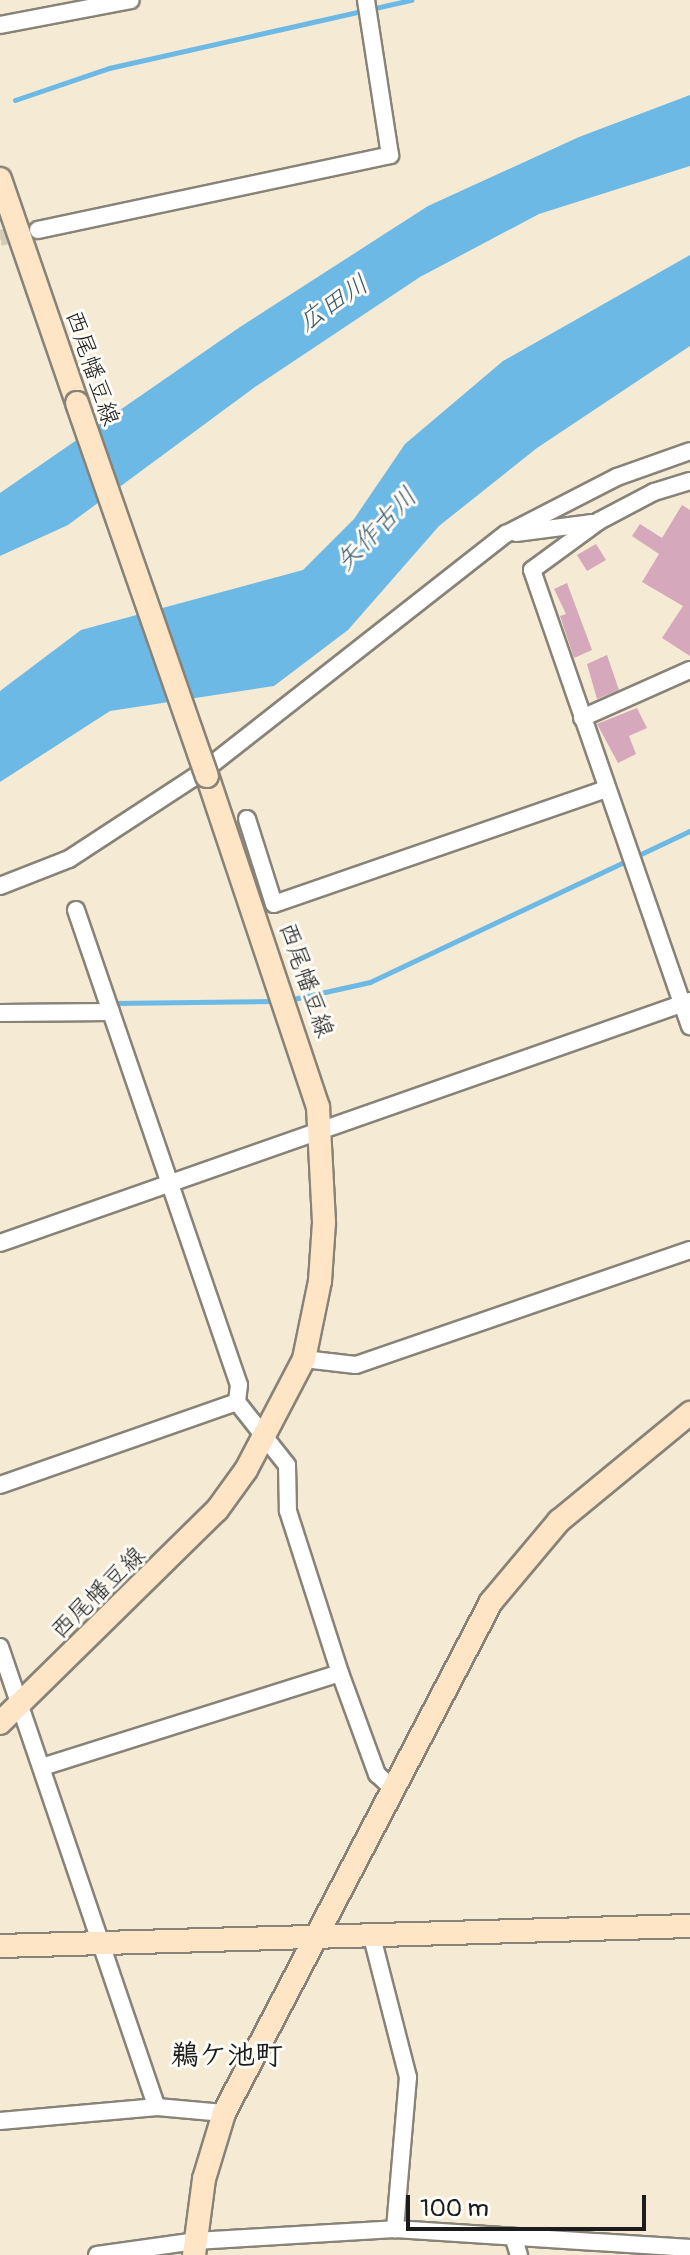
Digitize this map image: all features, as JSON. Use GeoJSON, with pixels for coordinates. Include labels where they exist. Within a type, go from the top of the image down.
{"type":"FeatureCollection","features":[{"type":"Feature","properties":{"kind":"main road","name":"西尾幡豆線"},"geometry":{"type":"LineString","coordinates":[[0,179],[302,1047],[320,1132],[323,1237],[304,1359],[233,1489],[201,1528],[0,1723]]}},
{"type":"Feature","properties":{"kind":"main road"},"geometry":{"type":"LineString","coordinates":[[194,2248],[204,2179],[224,2113],[501,1590],[559,1521],[690,1413]]}},
{"type":"Feature","properties":{"kind":"main road"},"geometry":{"type":"LineString","coordinates":[[0,1946],[318,1940],[690,1926]]}},
{"type":"Feature","properties":{"kind":"street"},"geometry":{"type":"LineString","coordinates":[[0,25],[131,0]]}},
{"type":"Feature","properties":{"kind":"street"},"geometry":{"type":"LineString","coordinates":[[38,230],[390,155],[366,0]]}},
{"type":"Feature","properties":{"kind":"street"},"geometry":{"type":"LineString","coordinates":[[0,886],[69,859],[202,772],[506,534],[617,477],[690,451]]}},
{"type":"Feature","properties":{"kind":"street"},"geometry":{"type":"LineString","coordinates":[[690,481],[654,492],[599,521],[532,570],[631,857],[686,1002],[690,1026]]}},
{"type":"Feature","properties":{"kind":"street"},"geometry":{"type":"LineString","coordinates":[[506,534],[599,521]]}},
{"type":"Feature","properties":{"kind":"street"},"geometry":{"type":"LineString","coordinates":[[582,718],[690,670]]}},
{"type":"Feature","properties":{"kind":"street"},"geometry":{"type":"LineString","coordinates":[[247,819],[274,904],[607,789]]}},
{"type":"Feature","properties":{"kind":"street"},"geometry":{"type":"LineString","coordinates":[[76,910],[239,1385],[237,1402],[287,1465],[286,1504],[340,1673],[377,1774],[394,1790]]}},
{"type":"Feature","properties":{"kind":"street"},"geometry":{"type":"LineString","coordinates":[[0,1243],[686,1002]]}},
{"type":"Feature","properties":{"kind":"street"},"geometry":{"type":"LineString","coordinates":[[0,1013],[111,1012]]}},
{"type":"Feature","properties":{"kind":"street"},"geometry":{"type":"LineString","coordinates":[[304,1359],[356,1365],[690,1250]]}},
{"type":"Feature","properties":{"kind":"street"},"geometry":{"type":"LineString","coordinates":[[0,1485],[237,1402]]}},
{"type":"Feature","properties":{"kind":"street"},"geometry":{"type":"LineString","coordinates":[[0,1647],[157,2107]]}},
{"type":"Feature","properties":{"kind":"street"},"geometry":{"type":"LineString","coordinates":[[42,1767],[340,1673]]}},
{"type":"Feature","properties":{"kind":"street"},"geometry":{"type":"LineString","coordinates":[[372,1937],[408,2077],[395,2229]]}},
{"type":"Feature","properties":{"kind":"street"},"geometry":{"type":"LineString","coordinates":[[0,2121],[157,2107],[224,2113]]}},
{"type":"Feature","properties":{"kind":"street"},"geometry":{"type":"LineString","coordinates":[[97,2255],[395,2229],[516,2247],[690,2248]]}},
{"type":"Feature","properties":{"kind":"water","name":"広田川"},"geometry":{"type":"Polygon","coordinates":[[[690,95],[690,166],[539,214],[420,277],[255,387],[68,525],[0,556],[0,493],[240,327],[428,206],[579,137],[690,95]]]}},
{"type":"Feature","properties":{"kind":"water","name":"矢作古川"},"geometry":{"type":"Polygon","coordinates":[[[690,255],[690,346],[537,448],[439,526],[348,630],[274,686],[110,711],[0,782],[0,691],[81,630],[303,570],[354,519],[405,444],[503,361],[690,255]]]}},
{"type":"Feature","properties":{"kind":"building"},"geometry":{"type":"Polygon","coordinates":[[[682,505],[690,510],[690,656],[662,638],[683,606],[642,582],[659,554],[632,536],[640,524],[662,538],[682,505]]]}},
{"type":"Feature","properties":{"kind":"building"},"geometry":{"type":"Polygon","coordinates":[[[596,544],[606,560],[587,571],[577,555],[596,544]]]}},
{"type":"Feature","properties":{"kind":"building"},"geometry":{"type":"Polygon","coordinates":[[[567,583],[592,650],[574,658],[560,616],[566,614],[554,589],[567,583]]]}},
{"type":"Feature","properties":{"kind":"building"},"geometry":{"type":"Polygon","coordinates":[[[607,655],[619,690],[597,699],[587,664],[607,655]]]}},
{"type":"Feature","properties":{"kind":"building"},"geometry":{"type":"Polygon","coordinates":[[[637,708],[647,728],[629,736],[636,754],[618,763],[597,724],[637,708]]]}},
{"type":"Feature","properties":{"kind":"waterway"},"geometry":{"type":"LineString","coordinates":[[15,100],[109,68],[411,0]]}},
{"type":"Feature","properties":{"kind":"waterway"},"geometry":{"type":"LineString","coordinates":[[289,1000],[370,982],[690,831]]}},
{"type":"Feature","properties":{"kind":"waterway"},"geometry":{"type":"LineString","coordinates":[[113,1003],[275,1001]]}},
{"type":"Feature","properties":{"kind":"waterway"},"geometry":{"type":"LineString","coordinates":[[41,1005],[103,1004]]}},
{"type":"Feature","properties":{"kind":"tunnel"},"geometry":{"type":"LineString","coordinates":[[0,238],[29,232]]}},
{"type":"Feature","properties":{"kind":"district","name":"鵜ケ池町"},"geometry":{"type":"Point","coordinates":[227,2056]}}]}
